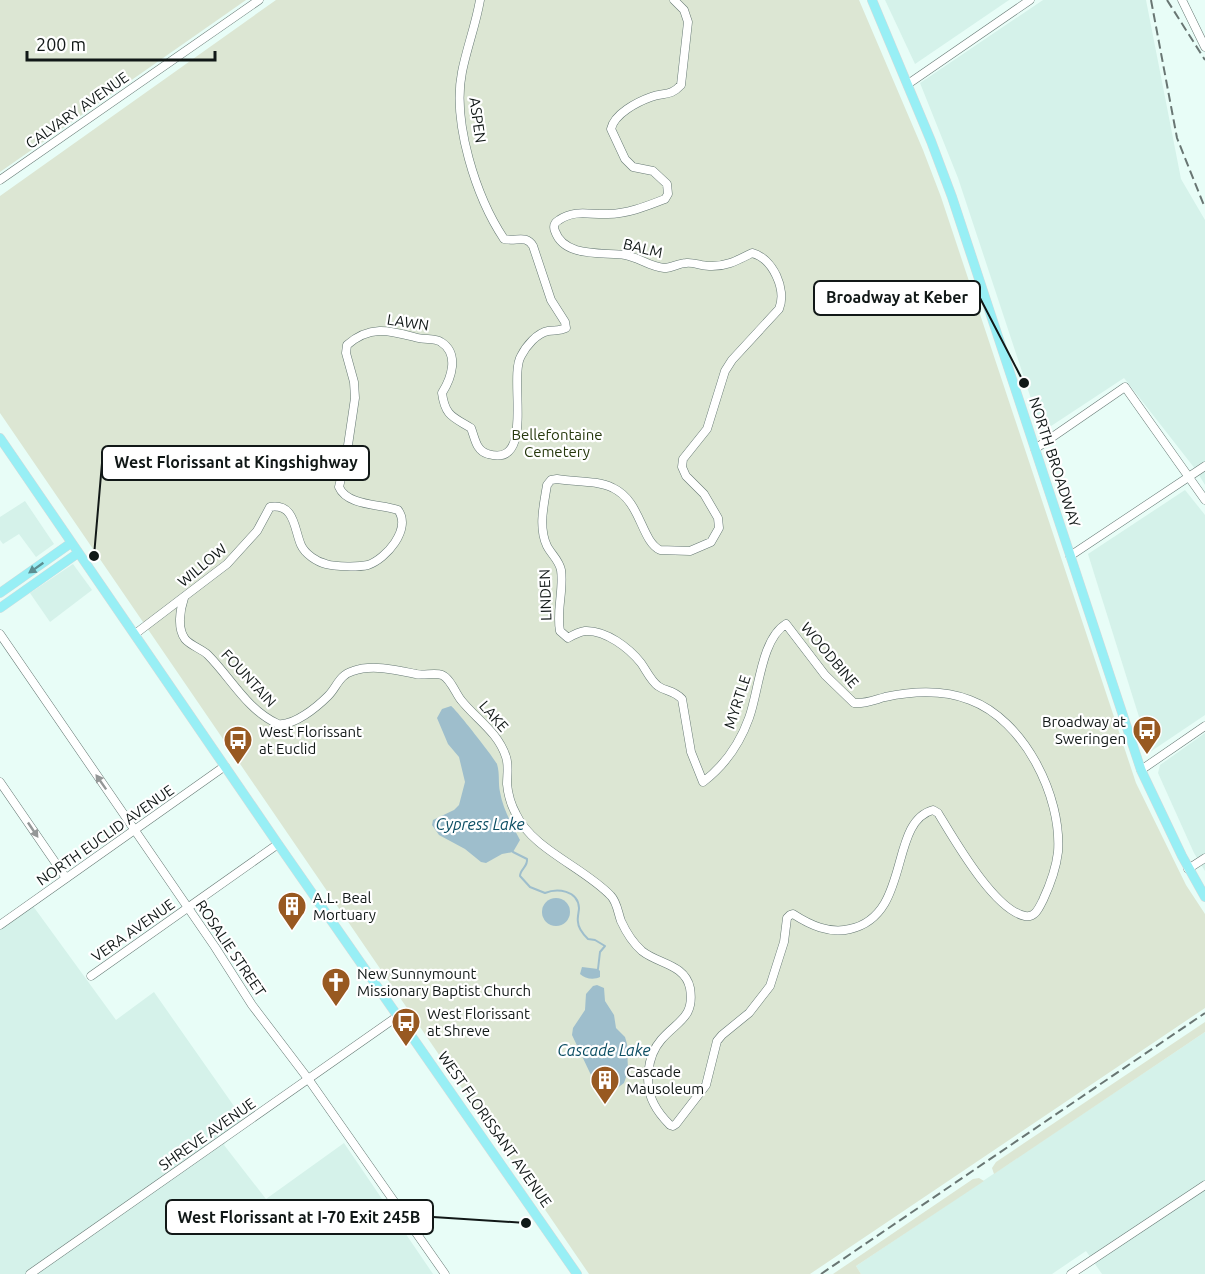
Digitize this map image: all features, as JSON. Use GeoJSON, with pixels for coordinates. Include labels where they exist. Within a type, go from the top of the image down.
{"type":"FeatureCollection","features":[{"type":"Feature","properties":{"kind":"main road","name":"NORTH BROADWAY"},"geometry":{"type":"LineString","coordinates":[[872,0],[952,197],[1142,770],[1188,869],[1205,897]]}},
{"type":"Feature","properties":{"kind":"main road","name":"WEST FLORISSANT AVENUE"},"geometry":{"type":"LineString","coordinates":[[1,443],[577,1274]]}},
{"type":"Feature","properties":{"kind":"main road"},"geometry":{"type":"LineString","coordinates":[[0,593],[71,543]]}},
{"type":"Feature","properties":{"kind":"main road"},"geometry":{"type":"LineString","coordinates":[[0,609],[78,553]]}},
{"type":"Feature","properties":{"kind":"street","name":"CALVARY AVENUE"},"geometry":{"type":"LineString","coordinates":[[0,180],[259,0]]}},
{"type":"Feature","properties":{"kind":"street","name":"ASPEN"},"geometry":{"type":"LineString","coordinates":[[440,341],[447,347],[453,366],[452,376],[442,393],[445,408],[452,417],[471,428],[478,448],[484,453],[495,456],[508,453],[514,446],[517,416],[516,365],[521,354],[535,338],[546,331],[566,328],[565,322],[551,300],[529,240],[525,238],[511,241],[504,239],[493,221],[480,189],[467,145],[460,102],[462,72],[480,0]]}},
{"type":"Feature","properties":{"kind":"street","name":"BALM"},"geometry":{"type":"LineString","coordinates":[[550,480],[604,485],[623,493],[633,506],[655,548],[668,551],[690,551],[711,542],[717,535],[718,523],[714,508],[686,476],[682,462],[707,429],[718,400],[725,371],[732,360],[779,309],[782,302],[778,278],[760,255],[752,253],[732,264],[723,266],[688,262],[667,268],[656,267],[626,255],[586,252],[571,248],[561,241],[556,233],[554,224],[556,221],[570,214],[632,211],[665,199],[668,194],[667,184],[653,171],[633,167],[625,159],[611,129],[620,116],[632,106],[652,96],[674,92],[681,85],[688,22],[684,10],[674,0]]}},
{"type":"Feature","properties":{"kind":"street"},"geometry":{"type":"LineString","coordinates":[[908,84],[1030,0]]}},
{"type":"Feature","properties":{"kind":"street"},"geometry":{"type":"LineString","coordinates":[[1182,0],[1205,47]]}},
{"type":"Feature","properties":{"kind":"street","name":"LAWN"},"geometry":{"type":"LineString","coordinates":[[274,506],[283,508],[294,520],[302,548],[315,560],[328,565],[367,565],[381,559],[390,548],[402,525],[401,515],[398,510],[390,507],[355,500],[341,490],[340,480],[347,452],[355,398],[354,382],[346,353],[347,345],[353,339],[373,332],[390,330],[417,338],[440,341]]}},
{"type":"Feature","properties":{"kind":"street"},"geometry":{"type":"LineString","coordinates":[[1035,449],[1125,387],[1205,500]]}},
{"type":"Feature","properties":{"kind":"street"},"geometry":{"type":"LineString","coordinates":[[1070,556],[1205,466]]}},
{"type":"Feature","properties":{"kind":"street","name":"LINDEN"},"geometry":{"type":"LineString","coordinates":[[550,480],[544,502],[543,536],[546,545],[559,562],[561,570],[560,631],[568,638],[585,632],[593,632],[613,639],[639,661],[658,686],[669,689],[682,699],[692,752],[704,782]]}},
{"type":"Feature","properties":{"kind":"street","name":"WILLOW"},"geometry":{"type":"LineString","coordinates":[[135,634],[227,564],[257,531],[267,509],[274,506]]}},
{"type":"Feature","properties":{"kind":"street","name":"FOUNTAIN"},"geometry":{"type":"LineString","coordinates":[[184,598],[180,620],[186,640],[210,657],[239,692],[271,721],[283,725],[290,723],[329,695]]}},
{"type":"Feature","properties":{"kind":"street","name":"WOODBINE"},"geometry":{"type":"LineString","coordinates":[[673,1126],[706,1085],[717,1041],[749,1013],[770,986],[780,956],[787,918],[793,914],[804,922],[829,930],[858,927],[871,920],[888,900],[913,828],[921,816],[933,810],[938,813],[967,860],[990,889],[1023,916],[1035,914],[1050,887],[1058,852],[1054,810],[1044,782],[1027,747],[1002,718],[986,707],[953,694],[913,693],[862,704],[854,703],[825,675],[786,624]]}},
{"type":"Feature","properties":{"kind":"street","name":"MYRTLE"},"geometry":{"type":"LineString","coordinates":[[704,782],[723,764],[736,745],[755,700],[767,648],[776,633],[786,624]]}},
{"type":"Feature","properties":{"kind":"street","name":"ROSALIE STREET"},"geometry":{"type":"LineString","coordinates":[[0,634],[252,1005],[309,1080],[445,1274]]}},
{"type":"Feature","properties":{"kind":"street","name":"LAKE"},"geometry":{"type":"LineString","coordinates":[[329,695],[345,674],[354,670],[385,669],[426,676],[444,675],[464,704],[488,727],[501,746],[508,764],[509,799],[520,823],[537,841],[612,897],[622,923],[635,943],[653,957],[676,968],[687,980],[691,1000],[689,1010],[684,1019],[657,1046],[648,1073],[650,1096],[664,1118],[673,1126]]}},
{"type":"Feature","properties":{"kind":"street"},"geometry":{"type":"LineString","coordinates":[[1142,770],[1205,726]]}},
{"type":"Feature","properties":{"kind":"street","name":"NORTH EUCLID AVENUE"},"geometry":{"type":"LineString","coordinates":[[0,925],[225,766]]}},
{"type":"Feature","properties":{"kind":"street"},"geometry":{"type":"LineString","coordinates":[[0,782],[66,878]]}},
{"type":"Feature","properties":{"kind":"street","name":"VERA AVENUE"},"geometry":{"type":"LineString","coordinates":[[91,976],[278,844]]}},
{"type":"Feature","properties":{"kind":"street"},"geometry":{"type":"LineString","coordinates":[[1188,869],[1205,858]]}},
{"type":"Feature","properties":{"kind":"street","name":"SHREVE AVENUE"},"geometry":{"type":"LineString","coordinates":[[30,1274],[399,1016]]}},
{"type":"Feature","properties":{"kind":"street"},"geometry":{"type":"LineString","coordinates":[[1071,1274],[1205,1185]]}},
{"type":"Feature","properties":{"kind":"shaded area"},"geometry":{"type":"Polygon","coordinates":[[[885,0],[1009,0],[915,64],[885,0]]]}},
{"type":"Feature","properties":{"kind":"shaded area"},"geometry":{"type":"Polygon","coordinates":[[[1043,0],[1146,0],[1181,179],[1205,220],[1205,485],[1196,470],[1124,378],[1042,432],[958,178],[920,83],[1043,0]]]}},
{"type":"Feature","properties":{"kind":"shaded area"},"geometry":{"type":"Polygon","coordinates":[[[1185,490],[1205,515],[1205,715],[1150,752],[1088,554],[1185,490]]]}},
{"type":"Feature","properties":{"kind":"shaded area"},"geometry":{"type":"Polygon","coordinates":[[[25,501],[54,544],[36,557],[19,534],[3,544],[0,540],[0,517],[25,501]]]}},
{"type":"Feature","properties":{"kind":"shaded area"},"geometry":{"type":"Polygon","coordinates":[[[73,564],[92,590],[50,622],[30,593],[73,564]]]}},
{"type":"Feature","properties":{"kind":"shaded area"},"geometry":{"type":"Polygon","coordinates":[[[1205,733],[1205,871],[1194,853],[1158,773],[1160,765],[1205,733]]]}},
{"type":"Feature","properties":{"kind":"shaded area"},"geometry":{"type":"Polygon","coordinates":[[[33,906],[116,1020],[154,992],[243,1119],[224,1145],[266,1199],[344,1143],[433,1274],[0,1274],[0,929],[33,906]]]}},
{"type":"Feature","properties":{"kind":"shaded area"},"geometry":{"type":"Polygon","coordinates":[[[1205,1032],[1205,1274],[1102,1274],[1086,1251],[1052,1274],[861,1274],[856,1266],[1205,1032]]]}},
{"type":"Feature","properties":{"kind":"green space"},"geometry":{"type":"Polygon","coordinates":[[[0,0],[246,0],[0,172],[0,0]]]}},
{"type":"Feature","properties":{"kind":"green space","name":"Bellefontaine Cemetery"},"geometry":{"type":"Polygon","coordinates":[[[276,0],[859,0],[923,150],[941,197],[1136,783],[1186,885],[1205,914],[1205,1008],[810,1274],[589,1274],[0,413],[0,196],[276,0]]]}},
{"type":"Feature","properties":{"kind":"green space"},"geometry":{"type":"Polygon","coordinates":[[[1205,1022],[1205,1032],[994,1174],[992,1168],[996,1162],[1205,1022]]]}},
{"type":"Feature","properties":{"kind":"green space"},"geometry":{"type":"Polygon","coordinates":[[[979,1178],[984,1181],[856,1266],[861,1274],[833,1274],[973,1179],[979,1178]]]}},
{"type":"Feature","properties":{"kind":"water","name":"Cypress Lake"},"geometry":{"type":"Polygon","coordinates":[[[451,706],[497,764],[503,805],[520,840],[513,852],[502,854],[486,863],[439,835],[432,825],[433,820],[454,810],[459,805],[465,782],[459,757],[448,744],[437,718],[442,709],[451,706]]]}},
{"type":"Feature","properties":{"kind":"water"},"geometry":{"type":"Polygon","coordinates":[[[556,898],[566,902],[570,912],[566,922],[556,926],[546,922],[542,912],[546,902],[556,898]]]}},
{"type":"Feature","properties":{"kind":"water"},"geometry":{"type":"Polygon","coordinates":[[[582,967],[598,969],[600,977],[592,979],[584,977],[580,974],[582,967]]]}},
{"type":"Feature","properties":{"kind":"water","name":"Cascade Lake"},"geometry":{"type":"Polygon","coordinates":[[[597,985],[604,988],[605,1001],[614,1015],[616,1028],[625,1037],[627,1044],[628,1071],[624,1083],[611,1090],[605,1090],[599,1086],[590,1073],[572,1035],[573,1028],[585,1010],[586,994],[597,985]]]}},
{"type":"Feature","properties":{"kind":"waterway"},"geometry":{"type":"LineString","coordinates":[[513,852],[527,859],[520,876],[530,887],[545,893],[566,892],[575,897],[579,908],[579,927],[588,939],[605,946],[600,952],[598,969]]}},
{"type":"Feature","properties":{"kind":"railway"},"geometry":{"type":"LineString","coordinates":[[1151,0],[1177,138],[1205,208]]}},
{"type":"Feature","properties":{"kind":"railway"},"geometry":{"type":"LineString","coordinates":[[1167,0],[1205,60]]}},
{"type":"Feature","properties":{"kind":"railway"},"geometry":{"type":"LineString","coordinates":[[821,1274],[1205,1013]]}},
{"type":"Feature","properties":{"kind":"place","name":"Broadway at Keber"},"geometry":{"type":"Point","coordinates":[1024,383]}},
{"type":"Feature","properties":{"kind":"place","name":"West Florissant at Kingshighway"},"geometry":{"type":"Point","coordinates":[94,556]}},
{"type":"Feature","properties":{"kind":"place","name":"Broadway at Sweringen"},"geometry":{"type":"Point","coordinates":[1147,756]}},
{"type":"Feature","properties":{"kind":"place","name":"West Florissant at Euclid"},"geometry":{"type":"Point","coordinates":[238,766]}},
{"type":"Feature","properties":{"kind":"place","name":"A.L. Beal Mortuary"},"geometry":{"type":"Point","coordinates":[292,932]}},
{"type":"Feature","properties":{"kind":"place","name":"New Sunnymount Missionary Baptist Church"},"geometry":{"type":"Point","coordinates":[336,1008]}},
{"type":"Feature","properties":{"kind":"place","name":"West Florissant at Shreve"},"geometry":{"type":"Point","coordinates":[406,1048]}},
{"type":"Feature","properties":{"kind":"place","name":"Cascade Mausoleum"},"geometry":{"type":"Point","coordinates":[605,1106]}},
{"type":"Feature","properties":{"kind":"place","name":"West Florissant at I-70 Exit 245B"},"geometry":{"type":"Point","coordinates":[526,1223]}}]}
